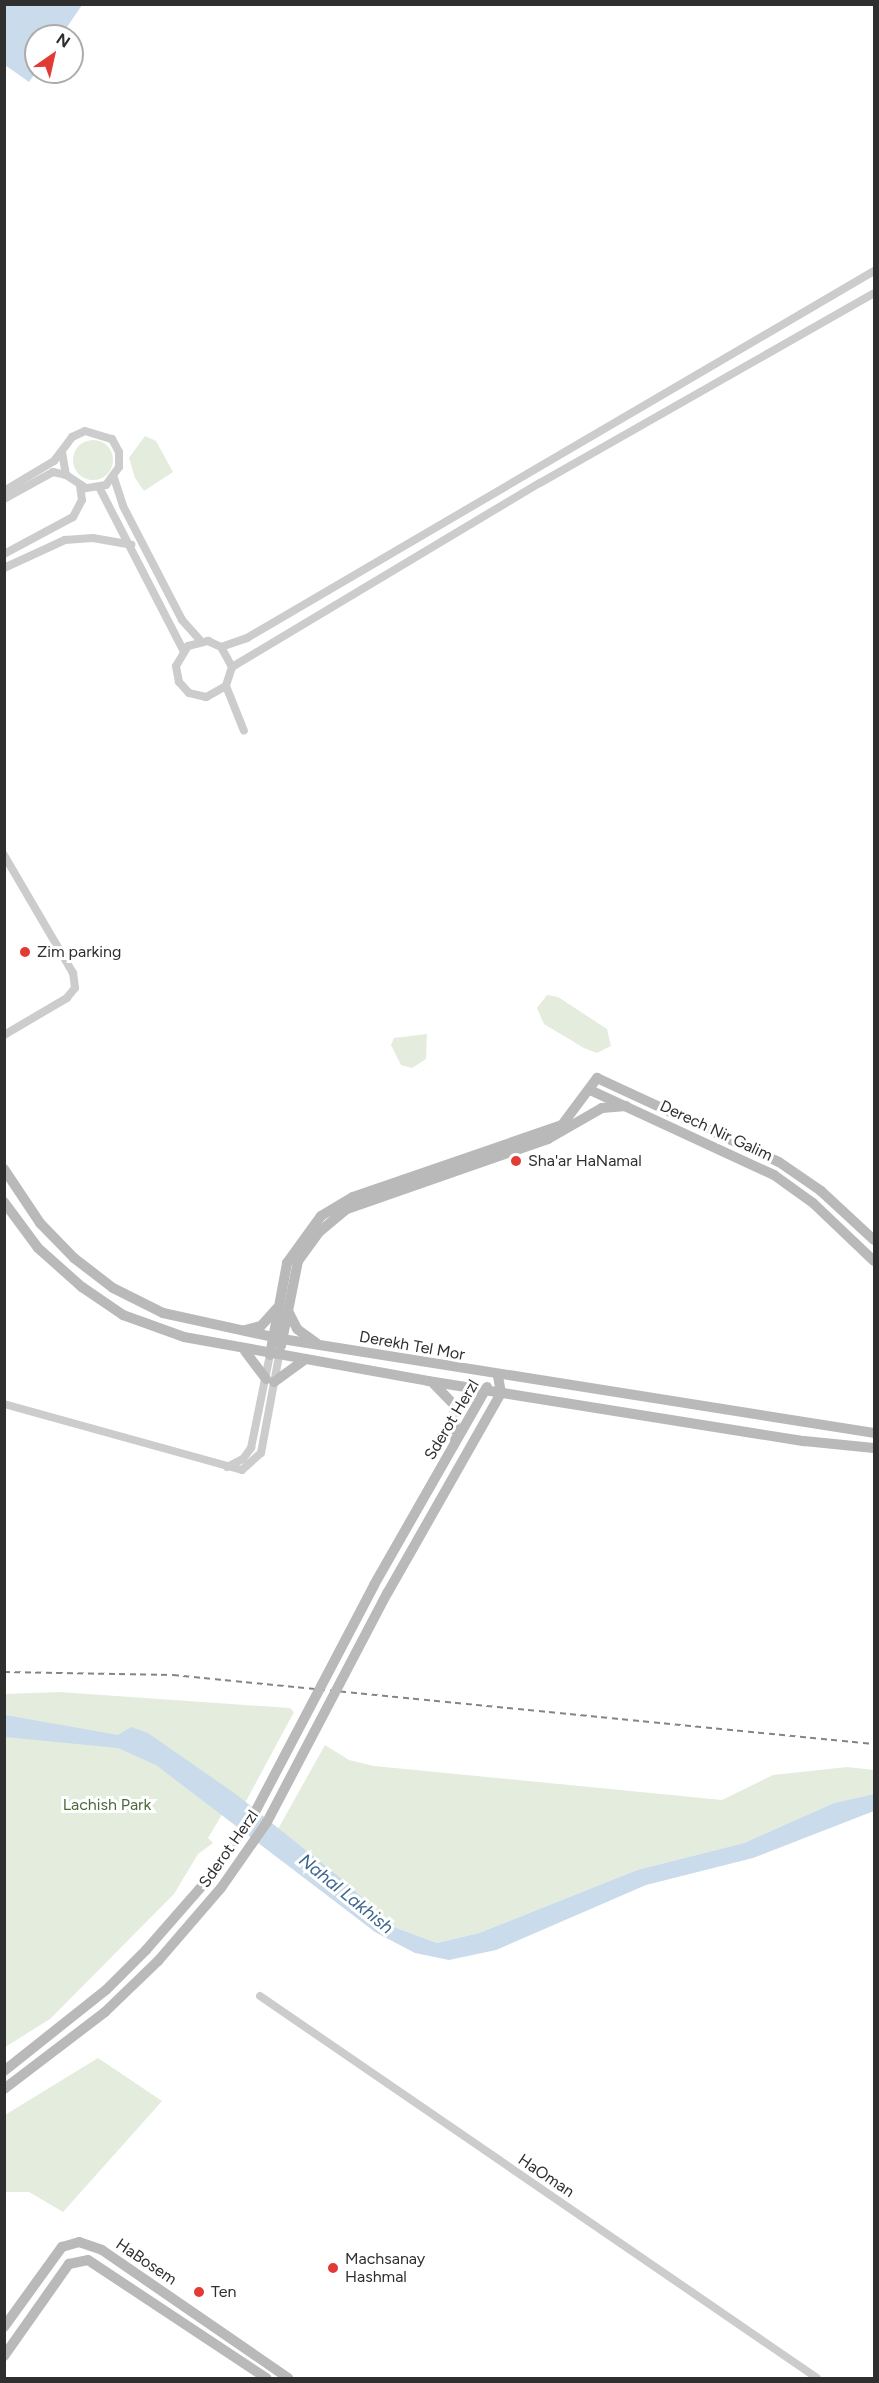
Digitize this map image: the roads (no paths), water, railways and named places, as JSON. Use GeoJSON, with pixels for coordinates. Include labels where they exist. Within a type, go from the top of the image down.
{"type":"FeatureCollection","features":[{"type":"Feature","properties":{"kind":"street"},"geometry":{"type":"LineString","coordinates":[[4,491],[62,453],[68,441],[80,432],[104,433],[120,452],[114,478],[123,506],[182,620],[201,641],[221,647],[247,638],[874,271]]}},
{"type":"Feature","properties":{"kind":"street"},"geometry":{"type":"LineString","coordinates":[[201,641],[183,650],[176,666],[183,688],[206,697],[225,686],[232,667],[540,483],[874,293]]}},
{"type":"Feature","properties":{"kind":"street"},"geometry":{"type":"LineString","coordinates":[[62,453],[66,475]]}},
{"type":"Feature","properties":{"kind":"street"},"geometry":{"type":"LineString","coordinates":[[4,499],[53,472],[66,475],[80,486],[99,487],[114,478]]}},
{"type":"Feature","properties":{"kind":"street"},"geometry":{"type":"LineString","coordinates":[[4,554],[73,517],[81,500],[80,486]]}},
{"type":"Feature","properties":{"kind":"street"},"geometry":{"type":"LineString","coordinates":[[99,487],[131,545],[183,650]]}},
{"type":"Feature","properties":{"kind":"street"},"geometry":{"type":"LineString","coordinates":[[4,568],[65,540],[93,538],[131,545]]}},
{"type":"Feature","properties":{"kind":"street"},"geometry":{"type":"LineString","coordinates":[[221,647],[232,667]]}},
{"type":"Feature","properties":{"kind":"street"},"geometry":{"type":"LineString","coordinates":[[225,686],[244,731]]}},
{"type":"Feature","properties":{"kind":"street"},"geometry":{"type":"LineString","coordinates":[[4,855],[73,973],[75,988],[67,998],[4,1035]]}},
{"type":"Feature","properties":{"kind":"street","name":"Derech Nir Galim"},"geometry":{"type":"LineString","coordinates":[[874,1240],[821,1191],[779,1162],[601,1080],[595,1092],[774,1175],[813,1203],[874,1262]]}},
{"type":"Feature","properties":{"kind":"street"},"geometry":{"type":"LineString","coordinates":[[582,1121],[595,1092]]}},
{"type":"Feature","properties":{"kind":"street"},"geometry":{"type":"LineString","coordinates":[[4,1404],[226,1467],[243,1459],[251,1448],[270,1381],[290,1257],[331,1208],[562,1125],[595,1092]]}},
{"type":"Feature","properties":{"kind":"street"},"geometry":{"type":"LineString","coordinates":[[240,1331],[261,1326],[283,1306],[293,1272],[303,1252],[347,1209],[548,1139],[602,1108],[626,1106]]}},
{"type":"Feature","properties":{"kind":"street","name":"Derekh Tel Mor"},"geometry":{"type":"LineString","coordinates":[[4,1169],[51,1236],[113,1288],[163,1313],[278,1339],[498,1376],[874,1433]]}},
{"type":"Feature","properties":{"kind":"street","name":"Derekh Tel Mor"},"geometry":{"type":"LineString","coordinates":[[4,1202],[38,1248],[113,1309],[158,1329],[245,1350],[428,1381],[874,1448]]}},
{"type":"Feature","properties":{"kind":"street"},"geometry":{"type":"LineString","coordinates":[[283,1306],[297,1329],[322,1346]]}},
{"type":"Feature","properties":{"kind":"street"},"geometry":{"type":"LineString","coordinates":[[245,1350],[270,1381]]}},
{"type":"Feature","properties":{"kind":"street"},"geometry":{"type":"LineString","coordinates":[[270,1381],[304,1360]]}},
{"type":"Feature","properties":{"kind":"street","name":"Sderot Herzl"},"geometry":{"type":"LineString","coordinates":[[4,2071],[106,1990],[146,1950],[209,1878],[254,1814],[374,1585],[484,1390],[498,1376]]}},
{"type":"Feature","properties":{"kind":"street","name":"Sderot Herzl"},"geometry":{"type":"LineString","coordinates":[[4,2089],[105,2012],[158,1961],[221,1888],[267,1822],[388,1592],[501,1393],[498,1376]]}},
{"type":"Feature","properties":{"kind":"street"},"geometry":{"type":"LineString","coordinates":[[428,1381],[450,1397],[455,1442]]}},
{"type":"Feature","properties":{"kind":"street","name":"HaOman"},"geometry":{"type":"LineString","coordinates":[[260,1996],[817,2379]]}},
{"type":"Feature","properties":{"kind":"street","name":"HaBosem"},"geometry":{"type":"LineString","coordinates":[[4,2327],[55,2256],[72,2242],[102,2250],[288,2379]]}},
{"type":"Feature","properties":{"kind":"street","name":"HaBosem"},"geometry":{"type":"LineString","coordinates":[[4,2356],[69,2264],[80,2260],[95,2263],[266,2379]]}},
{"type":"Feature","properties":{"kind":"water"},"geometry":{"type":"Polygon","coordinates":[[[4,5],[82,5],[69,24],[24,24],[24,78],[5,65],[4,5]]]}},
{"type":"Feature","properties":{"kind":"water","name":"Nahal Lakhish"},"geometry":{"type":"Polygon","coordinates":[[[5,1715],[118,1735],[131,1727],[148,1733],[237,1795],[348,1884],[391,1926],[437,1943],[479,1933],[637,1870],[744,1843],[834,1803],[874,1794],[874,1811],[753,1858],[646,1885],[496,1950],[449,1960],[415,1953],[375,1932],[156,1765],[118,1748],[5,1737],[5,1715]]]}},
{"type":"Feature","properties":{"kind":"railway"},"geometry":{"type":"LineString","coordinates":[[4,1672],[173,1675],[874,1744]]}},
{"type":"Feature","properties":{"kind":"place","name":"Zim parking"},"geometry":{"type":"Point","coordinates":[25,952]}},
{"type":"Feature","properties":{"kind":"place","name":"Sha'ar HaNamal"},"geometry":{"type":"Point","coordinates":[516,1161]}},
{"type":"Feature","properties":{"kind":"place","name":"Machsanay Hashmal"},"geometry":{"type":"Point","coordinates":[333,2268]}},
{"type":"Feature","properties":{"kind":"place","name":"Ten"},"geometry":{"type":"Point","coordinates":[199,2292]}},
{"type":"Feature","properties":{"kind":"park label","name":"Lachish Park"},"geometry":{"type":"Point","coordinates":[107,1805]}}]}
